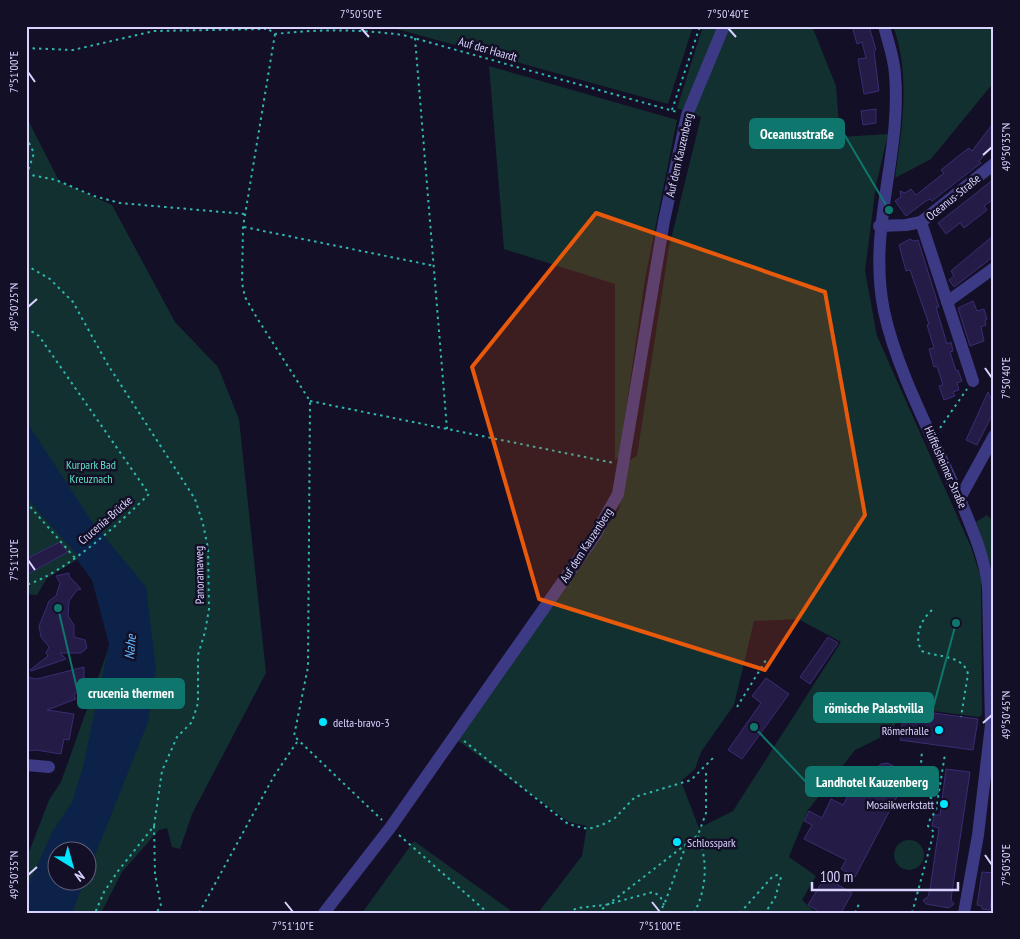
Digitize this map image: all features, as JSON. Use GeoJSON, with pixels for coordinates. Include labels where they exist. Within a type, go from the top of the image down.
{"type":"FeatureCollection","features":[{"type":"Feature","properties":{"kind":"street","name":"Auf dem Kauzenberg"},"geometry":{"type":"LineString","coordinates":[[324,913],[390,828],[594,537],[618,494],[640,354],[676,160],[687,115],[724,26]]}},
{"type":"Feature","properties":{"kind":"street","name":"Hüffelsheimer Straße"},"geometry":{"type":"LineString","coordinates":[[884,26],[895,73],[896,98],[892,144],[879,226],[879,271],[884,312],[895,348],[960,498],[987,572],[991,662],[991,725],[978,835],[964,913]]}},
{"type":"Feature","properties":{"kind":"street","name":"Oceanus-Straße"},"geometry":{"type":"LineString","coordinates":[[879,226],[906,225],[921,222],[994,164]]}},
{"type":"Feature","properties":{"kind":"street"},"geometry":{"type":"LineString","coordinates":[[921,222],[973,381]]}},
{"type":"Feature","properties":{"kind":"street"},"geometry":{"type":"LineString","coordinates":[[947,302],[994,268]]}},
{"type":"Feature","properties":{"kind":"street"},"geometry":{"type":"LineString","coordinates":[[960,498],[994,436]]}},
{"type":"Feature","properties":{"kind":"street"},"geometry":{"type":"LineString","coordinates":[[26,765],[49,767]]}},
{"type":"Feature","properties":{"kind":"path","name":"Auf der Haardt"},"geometry":{"type":"LineString","coordinates":[[275,34],[322,29],[358,29],[415,38],[589,89],[672,110],[700,26]]}},
{"type":"Feature","properties":{"kind":"path"},"geometry":{"type":"LineString","coordinates":[[26,48],[73,50],[154,31],[265,28],[275,34],[244,214],[242,283],[245,297],[310,401],[308,667],[294,736],[297,742],[390,828],[488,913]]}},
{"type":"Feature","properties":{"kind":"path"},"geometry":{"type":"LineString","coordinates":[[415,38],[435,266],[446,430]]}},
{"type":"Feature","properties":{"kind":"path"},"geometry":{"type":"LineString","coordinates":[[26,137],[34,153],[26,174],[56,180],[94,196],[120,203],[244,214]]}},
{"type":"Feature","properties":{"kind":"path"},"geometry":{"type":"LineString","coordinates":[[243,227],[435,266]]}},
{"type":"Feature","properties":{"kind":"path","name":"Panoramaweg"},"geometry":{"type":"LineString","coordinates":[[26,265],[50,279],[73,302],[108,365],[195,499],[208,548],[208,609],[205,632],[198,654],[198,703],[192,722],[177,737],[162,772],[154,826],[155,874],[161,906],[156,913]]}},
{"type":"Feature","properties":{"kind":"path","name":"Crucenia-Brücke"},"geometry":{"type":"LineString","coordinates":[[26,328],[38,336],[149,494],[78,556],[39,581],[26,585]]}},
{"type":"Feature","properties":{"kind":"path"},"geometry":{"type":"LineString","coordinates":[[932,436],[938,431],[973,381]]}},
{"type":"Feature","properties":{"kind":"path"},"geometry":{"type":"LineString","coordinates":[[310,401],[623,465]]}},
{"type":"Feature","properties":{"kind":"path"},"geometry":{"type":"LineString","coordinates":[[26,502],[75,558]]}},
{"type":"Feature","properties":{"kind":"path"},"geometry":{"type":"LineString","coordinates":[[932,610],[923,618],[919,646],[922,652],[957,660],[967,669],[968,674],[961,717]]}},
{"type":"Feature","properties":{"kind":"path"},"geometry":{"type":"LineString","coordinates":[[737,707],[766,660]]}},
{"type":"Feature","properties":{"kind":"path"},"geometry":{"type":"LineString","coordinates":[[455,733],[568,824],[576,828],[588,829],[602,824],[615,818],[635,797],[691,780],[706,768],[715,756]]}},
{"type":"Feature","properties":{"kind":"path"},"geometry":{"type":"LineString","coordinates":[[199,913],[274,776],[297,742]]}},
{"type":"Feature","properties":{"kind":"path"},"geometry":{"type":"LineString","coordinates":[[922,751],[921,784],[927,795],[937,805]]}},
{"type":"Feature","properties":{"kind":"path"},"geometry":{"type":"LineString","coordinates":[[912,913],[934,832],[928,826],[929,818],[937,809],[945,754]]}},
{"type":"Feature","properties":{"kind":"path"},"geometry":{"type":"LineString","coordinates":[[597,913],[698,835],[706,813],[706,768]]}},
{"type":"Feature","properties":{"kind":"path"},"geometry":{"type":"LineString","coordinates":[[95,913],[104,892],[118,871],[154,826]]}},
{"type":"Feature","properties":{"kind":"path"},"geometry":{"type":"LineString","coordinates":[[694,913],[705,880],[704,851],[698,835]]}},
{"type":"Feature","properties":{"kind":"path"},"geometry":{"type":"LineString","coordinates":[[658,913],[664,905],[686,845]]}},
{"type":"Feature","properties":{"kind":"path"},"geometry":{"type":"LineString","coordinates":[[740,913],[773,876],[778,875],[781,877],[779,887],[765,913]]}},
{"type":"Feature","properties":{"kind":"path"},"geometry":{"type":"LineString","coordinates":[[568,913],[585,906],[605,906],[653,892],[660,896],[664,905]]}},
{"type":"Feature","properties":{"kind":"path"},"geometry":{"type":"LineString","coordinates":[[855,913],[859,904]]}},
{"type":"Feature","properties":{"kind":"highlighted area"},"geometry":{"type":"Polygon","coordinates":[[[596,213],[825,292],[865,515],[765,670],[539,599],[472,367],[596,213]]]}},
{"type":"Feature","properties":{"kind":"green space"},"geometry":{"type":"Polygon","coordinates":[[[386,26],[693,26],[668,104],[386,26]]]}},
{"type":"Feature","properties":{"kind":"green space"},"geometry":{"type":"Polygon","coordinates":[[[703,26],[812,26],[836,86],[840,137],[888,134],[876,185],[865,271],[877,336],[971,547],[981,578],[982,715],[979,717],[902,707],[892,732],[855,750],[808,810],[789,857],[816,876],[802,900],[816,913],[538,913],[582,856],[587,826],[569,822],[457,740],[619,509],[628,461],[637,456],[669,247],[701,117],[677,108],[703,26]],[[798,619],[754,621],[734,705],[701,752],[695,769],[681,781],[699,828],[733,811],[841,642],[798,619]]]}},
{"type":"Feature","properties":{"kind":"green space"},"geometry":{"type":"Polygon","coordinates":[[[893,26],[994,26],[994,82],[931,159],[895,178],[902,121],[903,82],[899,44],[893,26]]]}},
{"type":"Feature","properties":{"kind":"green space"},"geometry":{"type":"Polygon","coordinates":[[[489,66],[677,120],[645,279],[619,457],[615,460],[615,284],[504,249],[489,66]]]}},
{"type":"Feature","properties":{"kind":"green space","name":"Kurpark Bad Kreuznach"},"geometry":{"type":"Polygon","coordinates":[[[26,116],[59,181],[112,205],[175,322],[218,367],[239,419],[266,673],[192,814],[180,849],[172,847],[167,828],[159,830],[122,872],[101,913],[26,913],[26,860],[49,800],[61,782],[110,644],[97,585],[80,558],[47,578],[37,595],[26,594],[26,497],[56,531],[26,495],[26,116]]]}},
{"type":"Feature","properties":{"kind":"green space"},"geometry":{"type":"Polygon","coordinates":[[[987,515],[994,523],[992,568],[976,522],[987,515]]]}},
{"type":"Feature","properties":{"kind":"green space"},"geometry":{"type":"Polygon","coordinates":[[[909,840],[920,844],[924,855],[920,866],[909,870],[898,866],[894,855],[898,844],[909,840]]]}},
{"type":"Feature","properties":{"kind":"green space"},"geometry":{"type":"Polygon","coordinates":[[[414,841],[514,913],[362,913],[414,841]]]}},
{"type":"Feature","properties":{"kind":"water","name":"Nahe"},"geometry":{"type":"Polygon","coordinates":[[[26,421],[91,520],[146,587],[156,669],[148,722],[98,848],[98,842],[48,842],[48,892],[80,892],[72,913],[26,913],[26,891],[52,832],[72,802],[83,767],[109,644],[92,580],[77,560],[79,557],[26,497],[26,421]]]}},
{"type":"Feature","properties":{"kind":"building"},"geometry":{"type":"Polygon","coordinates":[[[852,26],[869,26],[876,50],[874,51],[879,91],[864,94],[858,59],[866,58],[862,42],[857,44],[852,26]]]}},
{"type":"Feature","properties":{"kind":"building"},"geometry":{"type":"Polygon","coordinates":[[[876,109],[876,123],[863,125],[861,111],[876,109]]]}},
{"type":"Feature","properties":{"kind":"building"},"geometry":{"type":"Polygon","coordinates":[[[994,122],[994,145],[979,161],[981,163],[932,201],[930,199],[926,201],[906,216],[895,201],[901,197],[900,191],[905,193],[911,189],[916,195],[944,173],[941,170],[957,157],[969,148],[972,151],[994,122]]]}},
{"type":"Feature","properties":{"kind":"building"},"geometry":{"type":"Polygon","coordinates":[[[994,179],[994,199],[984,206],[987,210],[964,228],[960,223],[946,234],[938,223],[994,179]]]}},
{"type":"Feature","properties":{"kind":"building"},"geometry":{"type":"Polygon","coordinates":[[[994,235],[994,256],[954,287],[949,280],[954,276],[951,271],[994,235]]]}},
{"type":"Feature","properties":{"kind":"building"},"geometry":{"type":"Polygon","coordinates":[[[910,239],[913,241],[918,240],[939,307],[936,307],[947,344],[951,342],[953,351],[950,352],[956,371],[958,370],[962,381],[957,383],[959,390],[953,392],[955,396],[944,400],[939,386],[943,385],[937,366],[934,367],[929,349],[934,348],[927,325],[929,324],[910,270],[906,271],[899,245],[910,239]]]}},
{"type":"Feature","properties":{"kind":"building"},"geometry":{"type":"Polygon","coordinates":[[[973,301],[977,311],[984,309],[987,319],[985,320],[986,325],[981,327],[984,341],[970,346],[958,308],[973,301]]]}},
{"type":"Feature","properties":{"kind":"building"},"geometry":{"type":"Polygon","coordinates":[[[988,392],[994,405],[994,411],[977,445],[966,440],[988,392]]]}},
{"type":"Feature","properties":{"kind":"building"},"geometry":{"type":"Polygon","coordinates":[[[60,542],[68,552],[26,575],[26,559],[60,542]]]}},
{"type":"Feature","properties":{"kind":"building"},"geometry":{"type":"Polygon","coordinates":[[[69,573],[69,576],[81,589],[77,590],[69,601],[68,616],[74,625],[74,637],[85,640],[87,648],[81,653],[60,653],[66,659],[31,671],[48,656],[46,653],[49,647],[41,637],[39,626],[49,601],[56,596],[60,583],[56,576],[69,573]]]}},
{"type":"Feature","properties":{"kind":"building"},"geometry":{"type":"Polygon","coordinates":[[[828,637],[838,643],[810,684],[800,677],[828,637]]]}},
{"type":"Feature","properties":{"kind":"building"},"geometry":{"type":"Polygon","coordinates":[[[84,667],[84,681],[74,696],[76,699],[47,710],[74,714],[69,740],[64,739],[61,754],[36,750],[26,751],[26,677],[37,679],[84,667]]]}},
{"type":"Feature","properties":{"kind":"building"},"geometry":{"type":"Polygon","coordinates":[[[766,678],[789,694],[742,759],[728,750],[761,703],[752,696],[766,678]]]}},
{"type":"Feature","properties":{"kind":"building","name":"Römerhalle"},"geometry":{"type":"Polygon","coordinates":[[[904,709],[978,719],[973,750],[900,740],[904,709]]]}},
{"type":"Feature","properties":{"kind":"building"},"geometry":{"type":"Polygon","coordinates":[[[888,763],[900,770],[903,775],[902,787],[855,877],[841,869],[846,860],[804,839],[812,825],[804,821],[809,811],[822,818],[831,799],[843,805],[863,768],[872,772],[881,764],[888,763]]]}},
{"type":"Feature","properties":{"kind":"building"},"geometry":{"type":"Polygon","coordinates":[[[946,769],[970,772],[951,900],[954,904],[949,908],[926,904],[923,900],[928,897],[930,889],[939,828],[932,826],[934,815],[940,815],[946,769]]]}},
{"type":"Feature","properties":{"kind":"building"},"geometry":{"type":"Polygon","coordinates":[[[982,872],[994,873],[990,910],[982,909],[982,906],[977,905],[982,872]]]}},
{"type":"Feature","properties":{"kind":"building"},"geometry":{"type":"Polygon","coordinates":[[[825,877],[852,893],[841,913],[821,913],[808,905],[825,877]]]}},
{"type":"Feature","properties":{"kind":"place","name":"Oceanusstraße"},"geometry":{"type":"Point","coordinates":[889,210]}},
{"type":"Feature","properties":{"kind":"place","name":"crucenia thermen"},"geometry":{"type":"Point","coordinates":[58,608]}},
{"type":"Feature","properties":{"kind":"place","name":"römische Palastvilla"},"geometry":{"type":"Point","coordinates":[956,623]}},
{"type":"Feature","properties":{"kind":"place","name":"delta-bravo-3"},"geometry":{"type":"Point","coordinates":[323,722]}},
{"type":"Feature","properties":{"kind":"place","name":"Landhotel Kauzenberg"},"geometry":{"type":"Point","coordinates":[754,727]}},
{"type":"Feature","properties":{"kind":"place","name":"Römerhalle"},"geometry":{"type":"Point","coordinates":[939,730]}},
{"type":"Feature","properties":{"kind":"place","name":"Mosaikwerkstatt"},"geometry":{"type":"Point","coordinates":[944,804]}},
{"type":"Feature","properties":{"kind":"place","name":"Schlosspark"},"geometry":{"type":"Point","coordinates":[677,842]}}]}
